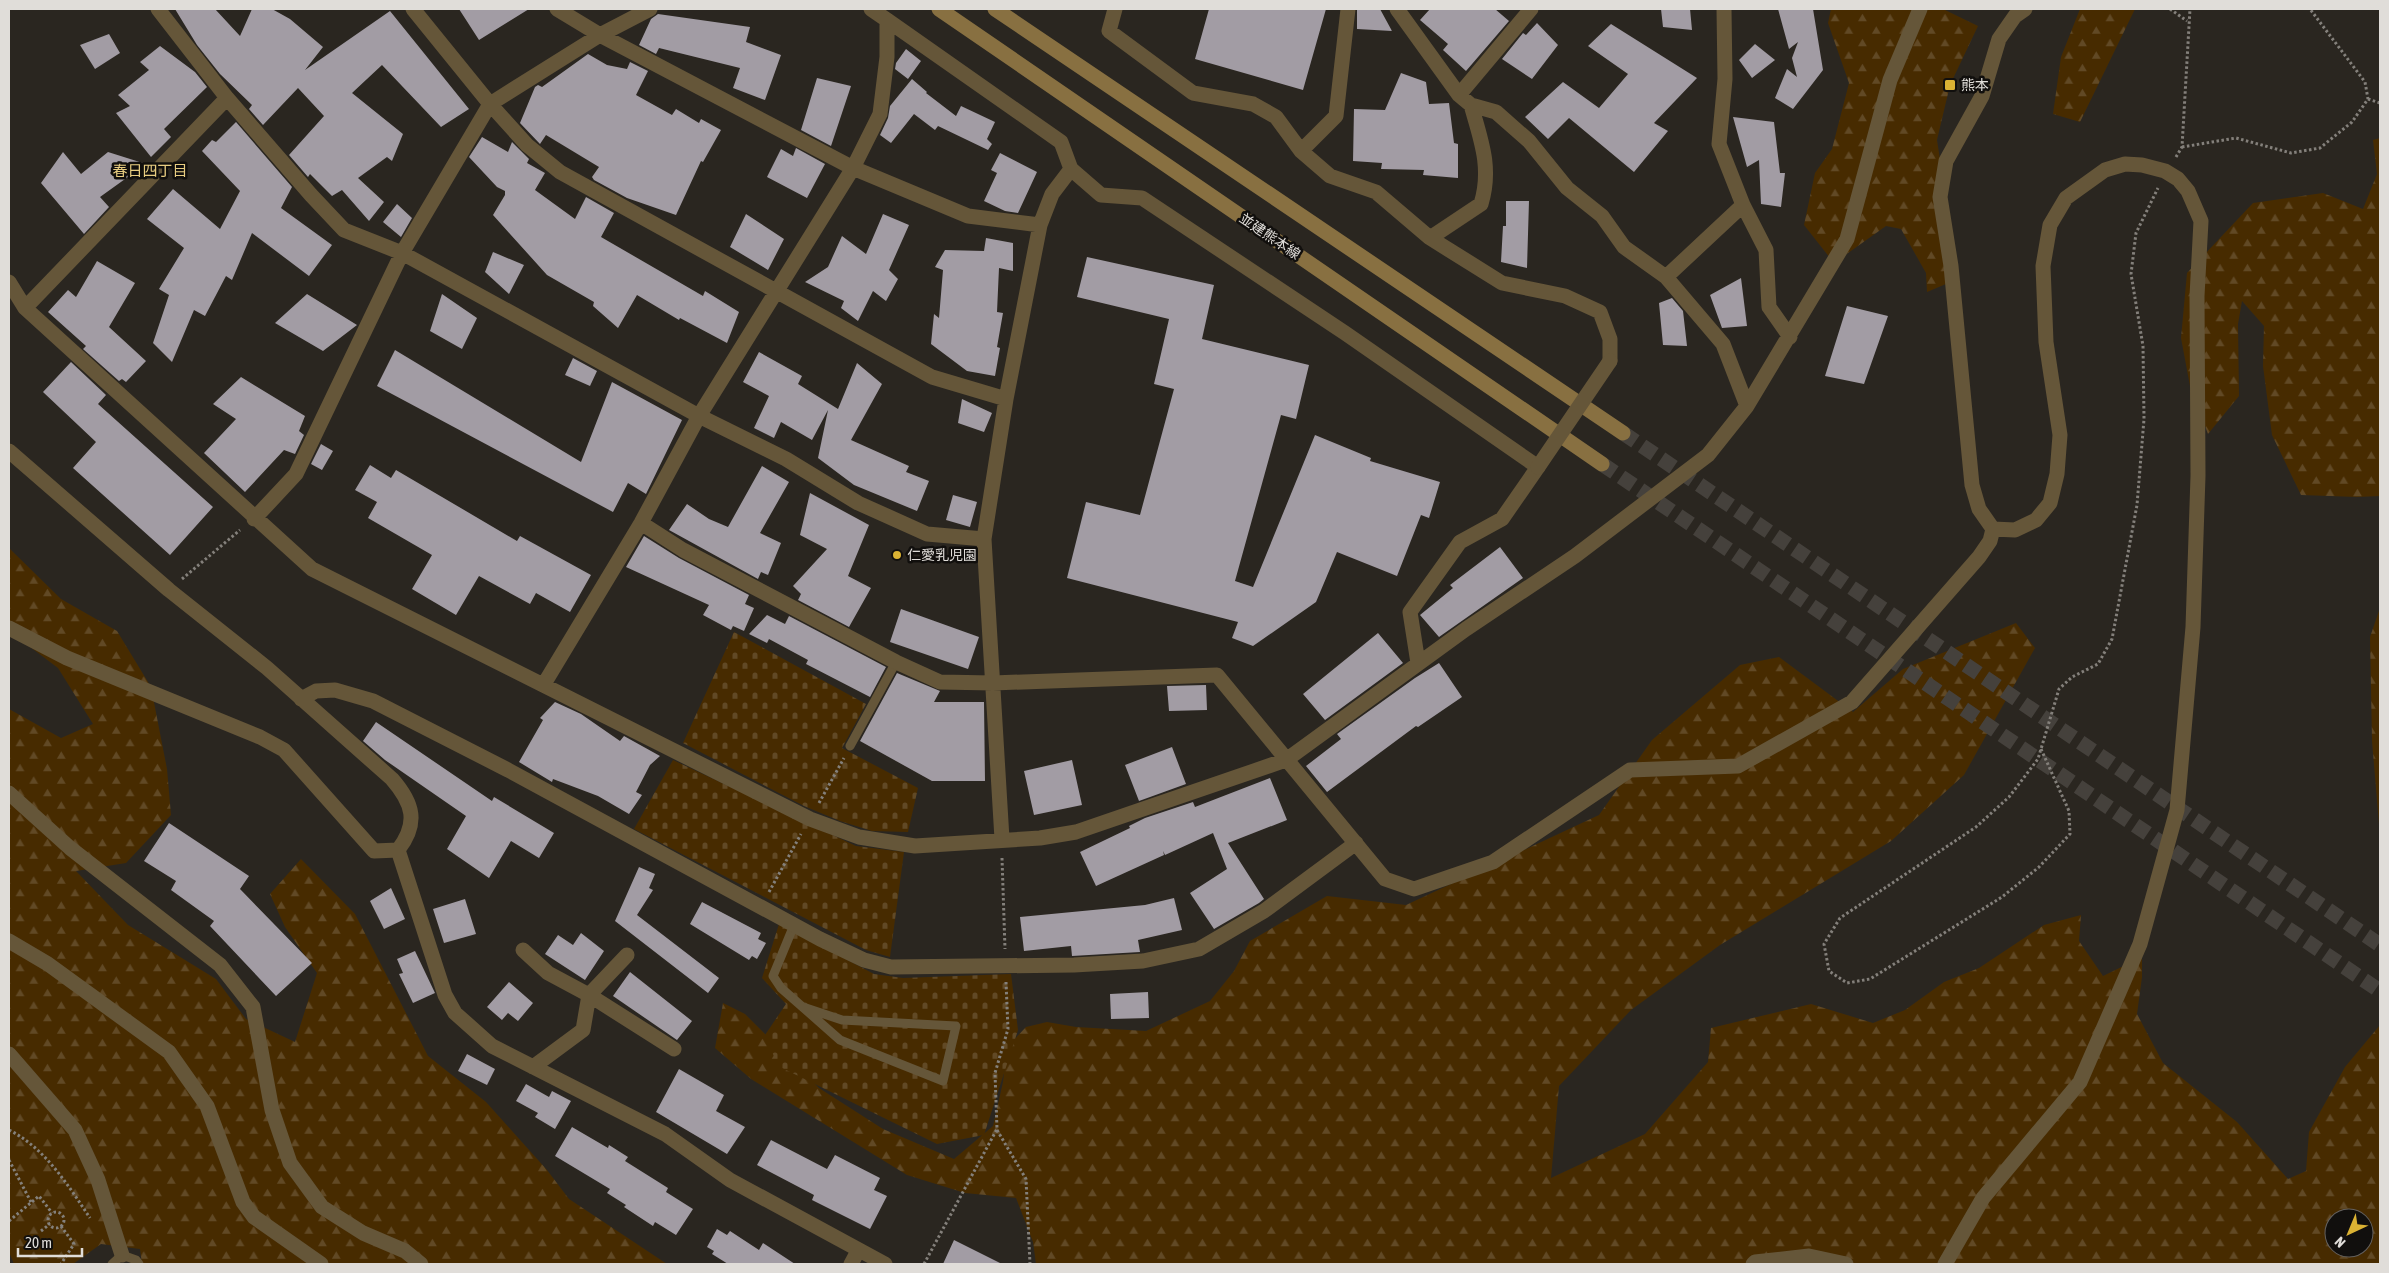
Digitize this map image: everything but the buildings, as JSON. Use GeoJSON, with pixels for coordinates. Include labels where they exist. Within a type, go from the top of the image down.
{"type":"FeatureCollection","features":[{"type":"Feature","properties":{"kind":"main road","name":"並建熊本線"},"geometry":{"type":"LineString","coordinates":[[939,9],[1602,464]]}},
{"type":"Feature","properties":{"kind":"main road"},"geometry":{"type":"LineString","coordinates":[[995,9],[1623,433]]}},
{"type":"Feature","properties":{"kind":"street"},"geometry":{"type":"LineString","coordinates":[[158,9],[227,98],[310,195],[344,230],[402,253],[699,416],[786,459],[858,503],[927,534],[984,539]]}},
{"type":"Feature","properties":{"kind":"street"},"geometry":{"type":"LineString","coordinates":[[414,9],[490,104],[527,145],[560,172],[932,377],[1006,398]]}},
{"type":"Feature","properties":{"kind":"street"},"geometry":{"type":"LineString","coordinates":[[557,9],[600,36],[853,168],[968,216],[1040,225]]}},
{"type":"Feature","properties":{"kind":"street"},"geometry":{"type":"LineString","coordinates":[[254,519],[296,474],[402,253],[490,104],[600,36],[650,9]]}},
{"type":"Feature","properties":{"kind":"street"},"geometry":{"type":"LineString","coordinates":[[872,9],[1061,142],[1071,169],[1102,195],[1142,198],[1353,339],[1538,467]]}},
{"type":"Feature","properties":{"kind":"street"},"geometry":{"type":"LineString","coordinates":[[1115,9],[1109,31],[1193,93],[1253,104],[1276,117],[1301,151],[1330,176],[1376,192],[1430,238],[1502,283],[1565,296],[1600,312],[1610,339],[1610,361],[1502,519],[1460,542],[1410,612],[1418,663]]}},
{"type":"Feature","properties":{"kind":"street"},"geometry":{"type":"LineString","coordinates":[[1301,151],[1336,116],[1348,9]]}},
{"type":"Feature","properties":{"kind":"street"},"geometry":{"type":"LineString","coordinates":[[1397,9],[1460,94],[1471,105],[1484,149],[1487,186],[1481,204],[1430,238]]}},
{"type":"Feature","properties":{"kind":"street"},"geometry":{"type":"LineString","coordinates":[[1460,94],[1531,9]]}},
{"type":"Feature","properties":{"kind":"street"},"geometry":{"type":"LineString","coordinates":[[1724,9],[1725,79],[1719,144],[1743,205],[1766,250],[1769,307],[1790,337]]}},
{"type":"Feature","properties":{"kind":"street"},"geometry":{"type":"LineString","coordinates":[[9,282],[25,308],[254,519],[312,569],[544,684],[810,820],[859,837],[915,846],[1040,838],[1076,832],[1286,760],[1418,663],[1575,556],[1708,456],[1747,406],[1847,239],[1890,80],[1920,9]]}},
{"type":"Feature","properties":{"kind":"street"},"geometry":{"type":"LineString","coordinates":[[1945,1264],[1983,1198],[2080,1082],[2140,944],[2177,810],[2193,627],[2198,476],[2197,296],[2201,221],[2188,190],[2178,179],[2165,172],[2142,165],[2124,164],[2105,170],[2066,198],[2050,225],[2043,266],[2046,342],[2060,435],[2057,474],[2050,502],[2036,520],[2015,530],[1993,528],[1979,509],[1972,484],[1952,266],[1940,197],[1946,161],[1982,96],[1999,39],[2015,16],[2025,9]]}},
{"type":"Feature","properties":{"kind":"street"},"geometry":{"type":"LineString","coordinates":[[544,684],[641,523],[699,416],[853,168],[880,114],[887,57],[887,20]]}},
{"type":"Feature","properties":{"kind":"street"},"geometry":{"type":"LineString","coordinates":[[25,308],[227,98]]}},
{"type":"Feature","properties":{"kind":"street"},"geometry":{"type":"LineString","coordinates":[[1471,105],[1496,112],[1529,141],[1567,188],[1602,216],[1624,247],[1666,276],[1722,344],[1747,406]]}},
{"type":"Feature","properties":{"kind":"street"},"geometry":{"type":"LineString","coordinates":[[1002,839],[984,539],[1006,398],[1040,225],[1052,194],[1071,169]]}},
{"type":"Feature","properties":{"kind":"street"},"geometry":{"type":"LineString","coordinates":[[1666,276],[1743,205]]}},
{"type":"Feature","properties":{"kind":"street"},"geometry":{"type":"LineString","coordinates":[[9,452],[169,590],[267,668],[392,779],[406,795],[412,818],[406,840],[398,850],[374,851],[284,750],[260,737],[67,658],[9,628]]}},
{"type":"Feature","properties":{"kind":"street"},"geometry":{"type":"LineString","coordinates":[[641,523],[683,550],[896,662],[940,682],[993,683],[1218,674],[1286,760],[1385,879],[1414,889],[1493,862],[1630,770],[1738,766],[1852,702],[1979,557],[1990,541],[1993,528]]}},
{"type":"Feature","properties":{"kind":"street"},"geometry":{"type":"LineString","coordinates":[[302,698],[316,691],[335,690],[373,701],[508,770],[794,924],[864,960],[890,968],[1144,962],[1199,949],[1264,911],[1356,842]]}},
{"type":"Feature","properties":{"kind":"street"},"geometry":{"type":"LineString","coordinates":[[9,793],[70,848],[220,965],[253,1007],[272,1110],[290,1163],[322,1207],[362,1233],[404,1251],[421,1264]]}},
{"type":"Feature","properties":{"kind":"street"},"geometry":{"type":"LineString","coordinates":[[398,850],[445,995],[455,1013],[492,1046],[665,1134],[730,1180],[855,1257],[885,1264]]}},
{"type":"Feature","properties":{"kind":"street"},"geometry":{"type":"LineString","coordinates":[[9,940],[48,964],[170,1052],[207,1106],[242,1202],[254,1217],[321,1264]]}},
{"type":"Feature","properties":{"kind":"street"},"geometry":{"type":"LineString","coordinates":[[523,950],[548,973],[589,995],[674,1049]]}},
{"type":"Feature","properties":{"kind":"street"},"geometry":{"type":"LineString","coordinates":[[533,1066],[583,1030],[589,995],[627,955]]}},
{"type":"Feature","properties":{"kind":"street"},"geometry":{"type":"LineString","coordinates":[[9,1054],[75,1130],[98,1180],[117,1259]]}},
{"type":"Feature","properties":{"kind":"street"},"geometry":{"type":"LineString","coordinates":[[1753,1264],[1755,1262],[1809,1256],[1846,1264]]}},
{"type":"Feature","properties":{"kind":"lane"},"geometry":{"type":"LineString","coordinates":[[850,746],[896,662]]}},
{"type":"Feature","properties":{"kind":"lane"},"geometry":{"type":"LineString","coordinates":[[794,924],[773,976],[781,988],[840,1040],[943,1081],[956,1026],[842,1020],[803,1007]]}},
{"type":"Feature","properties":{"kind":"lane"},"geometry":{"type":"LineString","coordinates":[[117,1259],[136,1260],[139,1264]]}},
{"type":"Feature","properties":{"kind":"path"},"geometry":{"type":"LineString","coordinates":[[2170,9],[2187,21]]}},
{"type":"Feature","properties":{"kind":"path"},"geometry":{"type":"LineString","coordinates":[[2041,749],[2070,811],[2070,834],[2039,867],[2002,897],[1870,979],[1847,983],[1830,970],[1824,944],[1840,918],[1976,827],[2009,797],[2038,759],[2041,749],[2059,689],[2072,676],[2098,664],[2112,639],[2137,505],[2144,419],[2143,346],[2131,274],[2136,233],[2165,172],[2182,147],[2187,21],[2190,9]]}},
{"type":"Feature","properties":{"kind":"path"},"geometry":{"type":"LineString","coordinates":[[2182,147],[2236,138],[2291,154],[2320,148],[2352,122],[2368,99],[2365,82],[2310,9]]}},
{"type":"Feature","properties":{"kind":"path"},"geometry":{"type":"LineString","coordinates":[[2368,99],[2380,103]]}},
{"type":"Feature","properties":{"kind":"path"},"geometry":{"type":"LineString","coordinates":[[169,590],[254,519]]}},
{"type":"Feature","properties":{"kind":"path"},"geometry":{"type":"LineString","coordinates":[[761,906],[850,746]]}},
{"type":"Feature","properties":{"kind":"path"},"geometry":{"type":"LineString","coordinates":[[1002,839],[1008,1029],[995,1073],[997,1129],[1026,1179],[1030,1264]]}},
{"type":"Feature","properties":{"kind":"path"},"geometry":{"type":"LineString","coordinates":[[924,1264],[997,1129]]}},
{"type":"Feature","properties":{"kind":"path"},"geometry":{"type":"LineString","coordinates":[[9,1131],[34,1144],[92,1221]]}},
{"type":"Feature","properties":{"kind":"path"},"geometry":{"type":"LineString","coordinates":[[9,1160],[31,1202]]}},
{"type":"Feature","properties":{"kind":"path"},"geometry":{"type":"LineString","coordinates":[[9,1221],[39,1196],[52,1214]]}},
{"type":"Feature","properties":{"kind":"path"},"geometry":{"type":"LineString","coordinates":[[50,1224],[49,1218],[57,1212],[62,1215],[64,1221],[61,1226]]}},
{"type":"Feature","properties":{"kind":"path"},"geometry":{"type":"LineString","coordinates":[[50,1224],[55,1227],[61,1226]]}},
{"type":"Feature","properties":{"kind":"path"},"geometry":{"type":"LineString","coordinates":[[41,1231],[50,1224]]}},
{"type":"Feature","properties":{"kind":"path"},"geometry":{"type":"LineString","coordinates":[[61,1226],[74,1244],[61,1264]]}},
{"type":"Feature","properties":{"kind":"green space"},"geometry":{"type":"Polygon","coordinates":[[[1831,9],[1943,9],[1978,26],[1950,85],[1937,140],[1946,198],[1953,281],[1927,292],[1926,273],[1901,229],[1886,226],[1834,263],[1804,225],[1815,173],[1832,149],[1849,83],[1828,23],[1831,9]]]}},
{"type":"Feature","properties":{"kind":"green space"},"geometry":{"type":"Polygon","coordinates":[[[2080,9],[2135,9],[2080,122],[2053,114],[2061,57],[2080,9]]]}},
{"type":"Feature","properties":{"kind":"green space"},"geometry":{"type":"Polygon","coordinates":[[[2380,138],[2380,496],[2301,495],[2272,435],[2263,366],[2264,326],[2242,301],[2238,324],[2239,396],[2208,434],[2190,386],[2181,338],[2187,273],[2253,203],[2323,193],[2363,209],[2377,174],[2373,140],[2380,138]]]}},
{"type":"Feature","properties":{"kind":"green space"},"geometry":{"type":"Polygon","coordinates":[[[9,548],[61,599],[117,631],[151,687],[167,769],[171,815],[126,863],[76,871],[128,925],[216,979],[246,1019],[295,1042],[317,973],[285,927],[270,894],[301,859],[355,914],[428,1056],[486,1102],[547,1170],[569,1199],[667,1264],[142,1264],[140,1249],[101,1244],[73,1264],[14,1264],[9,1252],[9,709],[61,738],[93,724],[58,668],[9,631],[9,548]]]}},
{"type":"Feature","properties":{"kind":"green space"},"geometry":{"type":"Polygon","coordinates":[[[2380,608],[2380,836],[2372,741],[2370,637],[2380,608]]]}},
{"type":"Feature","properties":{"kind":"green space"},"geometry":{"type":"Polygon","coordinates":[[[2016,623],[2035,648],[1964,775],[1891,841],[1720,945],[1631,1010],[1559,1086],[1551,1178],[1645,1134],[1708,1062],[1711,1028],[1811,1004],[1873,1023],[1905,1010],[1944,982],[1979,968],[2044,925],[2081,915],[2079,941],[2103,976],[2142,957],[2142,977],[2137,1014],[2163,1063],[2237,1122],[2288,1179],[2306,1171],[2309,1132],[2345,1067],[2380,1025],[2380,1264],[1036,1264],[1033,1242],[1016,1198],[965,1193],[907,1175],[751,1079],[715,1048],[723,1003],[745,1014],[819,1088],[883,1129],[954,1159],[993,1126],[1003,1082],[1007,1047],[1026,1027],[1047,1022],[1076,1027],[1146,1031],[1210,1001],[1234,971],[1250,941],[1327,896],[1406,905],[1599,815],[1652,740],[1740,665],[1779,657],[1853,712],[1903,669],[2016,623]]]}},
{"type":"Feature","properties":{"kind":"green space"},"geometry":{"type":"Polygon","coordinates":[[[734,632],[866,704],[842,748],[918,788],[908,832],[872,831],[840,821],[804,806],[683,743],[734,632]]]}},
{"type":"Feature","properties":{"kind":"green space"},"geometry":{"type":"Polygon","coordinates":[[[673,760],[856,846],[904,852],[890,957],[866,950],[634,829],[673,760]]]}},
{"type":"Feature","properties":{"kind":"green space"},"geometry":{"type":"Polygon","coordinates":[[[779,924],[874,974],[903,978],[1011,974],[1018,1030],[984,1135],[937,1144],[778,1066],[765,1035],[786,1004],[762,978],[779,924]]]}},
{"type":"Feature","properties":{"kind":"tunnel"},"geometry":{"type":"LineString","coordinates":[[1623,433],[2380,945]]}},
{"type":"Feature","properties":{"kind":"tunnel"},"geometry":{"type":"LineString","coordinates":[[1602,464],[2380,991]]}},
{"type":"Feature","properties":{"kind":"place","name":"熊本"},"geometry":{"type":"Point","coordinates":[1950,85]}},
{"type":"Feature","properties":{"kind":"place","name":"仁愛乳児園"},"geometry":{"type":"Point","coordinates":[897,555]}},
{"type":"Feature","properties":{"kind":"district","name":"春日四丁目"},"geometry":{"type":"Point","coordinates":[150,170]}}]}
